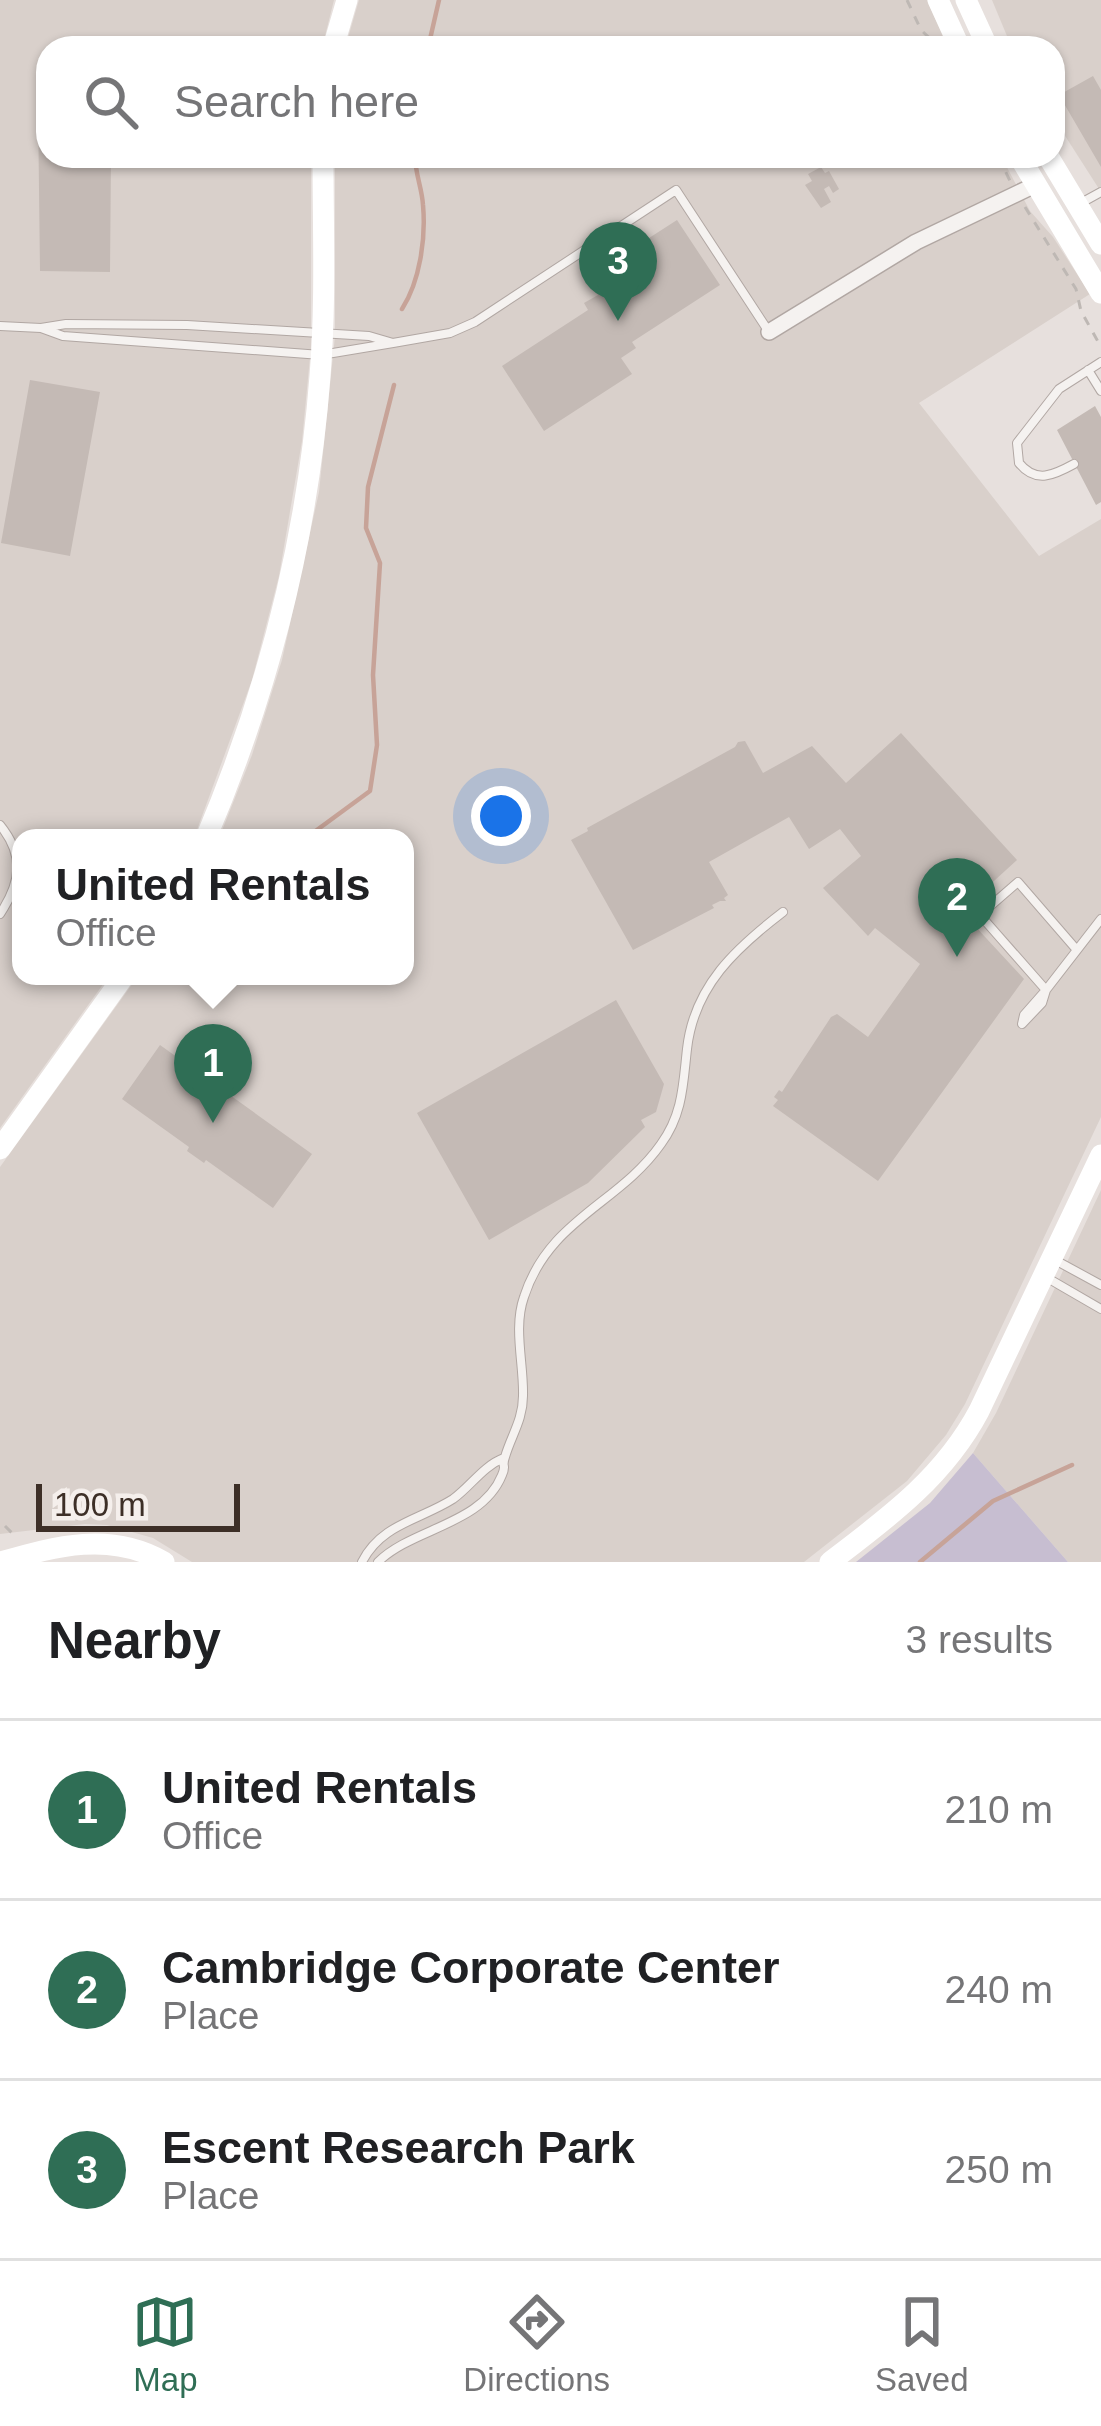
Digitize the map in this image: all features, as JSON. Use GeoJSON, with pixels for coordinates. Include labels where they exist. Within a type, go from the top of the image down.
{"type":"FeatureCollection","features":[{"type":"Feature","properties":{"kind":"street"},"geometry":{"type":"LineString","coordinates":[[337,36],[346,0]]}},
{"type":"Feature","properties":{"kind":"street"},"geometry":{"type":"LineString","coordinates":[[938,0],[954,36]]}},
{"type":"Feature","properties":{"kind":"street"},"geometry":{"type":"LineString","coordinates":[[966,0],[982,36]]}},
{"type":"Feature","properties":{"kind":"street"},"geometry":{"type":"LineString","coordinates":[[209,829],[250,721],[283,610],[310,468],[321,344],[323,168]]}},
{"type":"Feature","properties":{"kind":"street"},"geometry":{"type":"LineString","coordinates":[[1025,168],[1101,293]]}},
{"type":"Feature","properties":{"kind":"street"},"geometry":{"type":"LineString","coordinates":[[1055,168],[1101,244]]}},
{"type":"Feature","properties":{"kind":"street"},"geometry":{"type":"LineString","coordinates":[[769,332],[916,242],[1035,185]]}},
{"type":"Feature","properties":{"kind":"street"},"geometry":{"type":"LineString","coordinates":[[0,1148],[118,985]]}},
{"type":"Feature","properties":{"kind":"street"},"geometry":{"type":"LineString","coordinates":[[830,1562],[901,1507],[949,1459],[973,1423],[1101,1156]]}},
{"type":"Feature","properties":{"kind":"street"},"geometry":{"type":"LineString","coordinates":[[2,1562],[28,1552],[96,1542],[134,1549],[164,1562]]}},
{"type":"Feature","properties":{"kind":"street"},"geometry":{"type":"LineString","coordinates":[[0,1544],[28,1552]]}},
{"type":"Feature","properties":{"kind":"lane"},"geometry":{"type":"LineString","coordinates":[[41,328],[63,336],[321,344],[393,343],[450,332],[475,322],[676,190],[769,332]]}},
{"type":"Feature","properties":{"kind":"lane"},"geometry":{"type":"LineString","coordinates":[[1077,205],[1101,192]]}},
{"type":"Feature","properties":{"kind":"lane"},"geometry":{"type":"LineString","coordinates":[[0,326],[188,325],[321,344],[393,343]]}},
{"type":"Feature","properties":{"kind":"lane"},"geometry":{"type":"LineString","coordinates":[[1074,464],[1052,476],[1032,473],[1019,463],[1017,443],[1055,393],[1101,362]]}},
{"type":"Feature","properties":{"kind":"lane"},"geometry":{"type":"LineString","coordinates":[[1088,370],[1101,391]]}},
{"type":"Feature","properties":{"kind":"lane"},"geometry":{"type":"LineString","coordinates":[[1076,949],[1018,882],[980,915],[1046,990],[1101,920]]}},
{"type":"Feature","properties":{"kind":"lane"},"geometry":{"type":"LineString","coordinates":[[378,1562],[399,1544],[451,1522],[502,1475],[522,1408],[520,1308],[541,1258],[561,1233],[640,1169],[661,1145],[679,1111],[690,1029],[710,982],[741,944],[783,912]]}},
{"type":"Feature","properties":{"kind":"lane"},"geometry":{"type":"LineString","coordinates":[[1047,1266],[1101,1285]]}},
{"type":"Feature","properties":{"kind":"lane"},"geometry":{"type":"LineString","coordinates":[[1047,1266],[1101,1309]]}},
{"type":"Feature","properties":{"kind":"lane"},"geometry":{"type":"LineString","coordinates":[[362,1562],[384,1533],[446,1503],[504,1458]]}},
{"type":"Feature","properties":{"kind":"path"},"geometry":{"type":"LineString","coordinates":[[907,0],[927,36]]}},
{"type":"Feature","properties":{"kind":"path"},"geometry":{"type":"LineString","coordinates":[[1003,168],[1007,177]]}},
{"type":"Feature","properties":{"kind":"path"},"geometry":{"type":"LineString","coordinates":[[1024,207],[1076,289],[1081,311],[1101,346]]}},
{"type":"Feature","properties":{"kind":"shaded area"},"geometry":{"type":"Polygon","coordinates":[[[0,0],[334,0],[325,36],[36,36],[36,168],[311,168],[311,347],[302,441],[279,576],[252,680],[197,829],[12,829],[12,985],[103,985],[0,1128],[0,0]]]}},
{"type":"Feature","properties":{"kind":"shaded area"},"geometry":{"type":"Polygon","coordinates":[[[359,0],[927,0],[943,36],[348,36],[359,0]]]}},
{"type":"Feature","properties":{"kind":"shaded area"},"geometry":{"type":"Polygon","coordinates":[[[992,0],[1101,0],[1101,192],[1065,136],[1065,36],[1007,36],[992,0]]]}},
{"type":"Feature","properties":{"kind":"shaded area"},"geometry":{"type":"Polygon","coordinates":[[[335,168],[1007,168],[1030,211],[1090,294],[919,403],[1039,556],[1101,519],[1101,1117],[946,1435],[907,1481],[804,1562],[192,1562],[153,1538],[107,1525],[0,1534],[0,1167],[131,985],[414,985],[414,829],[223,829],[282,660],[319,492],[335,336],[335,168]]]}},
{"type":"Feature","properties":{"kind":"shaded area"},"geometry":{"type":"Polygon","coordinates":[[[1101,1190],[1101,1562],[1068,1562],[973,1453],[1101,1190]]]}},
{"type":"Feature","properties":{"kind":"shaded area"},"geometry":{"type":"Polygon","coordinates":[[[973,1453],[1068,1562],[856,1562],[930,1503],[973,1453]]]}},
{"type":"Feature","properties":{"kind":"building"},"geometry":{"type":"Polygon","coordinates":[[[1093,76],[1101,90],[1101,167],[1065,105],[1065,92],[1093,76]]]}},
{"type":"Feature","properties":{"kind":"building"},"geometry":{"type":"Polygon","coordinates":[[[39,168],[111,168],[110,272],[40,271],[39,168]]]}},
{"type":"Feature","properties":{"kind":"building"},"geometry":{"type":"Polygon","coordinates":[[[819,168],[829,171],[839,189],[833,193],[829,186],[824,189],[831,202],[821,208],[805,185],[812,181],[808,174],[819,168]]]}},
{"type":"Feature","properties":{"kind":"building"},"geometry":{"type":"Polygon","coordinates":[[[677,220],[720,285],[632,342],[636,348],[621,358],[632,374],[544,431],[502,366],[588,310],[584,303],[598,295],[587,278],[677,220]]]}},
{"type":"Feature","properties":{"kind":"building"},"geometry":{"type":"Polygon","coordinates":[[[30,380],[100,392],[70,556],[1,543],[30,380]]]}},
{"type":"Feature","properties":{"kind":"building"},"geometry":{"type":"Polygon","coordinates":[[[1095,406],[1101,417],[1101,502],[1096,505],[1057,430],[1095,406]]]}},
{"type":"Feature","properties":{"kind":"building"},"geometry":{"type":"Polygon","coordinates":[[[901,733],[1017,860],[961,911],[1024,979],[878,1181],[773,1106],[778,1100],[774,1097],[782,1092],[831,1017],[837,1014],[868,1037],[920,964],[875,928],[868,936],[823,888],[861,856],[840,829],[809,849],[789,817],[709,862],[728,895],[726,901],[633,950],[571,840],[738,742],[745,741],[763,773],[812,746],[846,783],[901,733]]]}},
{"type":"Feature","properties":{"kind":"building"},"geometry":{"type":"Polygon","coordinates":[[[616,1000],[664,1084],[656,1112],[641,1120],[645,1127],[588,1183],[489,1240],[417,1113],[616,1000]]]}},
{"type":"Feature","properties":{"kind":"building"},"geometry":{"type":"Polygon","coordinates":[[[160,1045],[312,1154],[273,1208],[187,1151],[189,1147],[122,1099],[160,1045]]]}},
{"type":"Feature","properties":{"kind":"waterway"},"geometry":{"type":"LineString","coordinates":[[431,36],[439,0]]}},
{"type":"Feature","properties":{"kind":"waterway"},"geometry":{"type":"LineString","coordinates":[[402,309],[413,286],[422,245],[423,205],[416,168]]}},
{"type":"Feature","properties":{"kind":"waterway"},"geometry":{"type":"LineString","coordinates":[[318,829],[370,791],[377,745],[373,675],[380,563],[366,528],[368,487],[394,385]]}},
{"type":"Feature","properties":{"kind":"waterway"},"geometry":{"type":"LineString","coordinates":[[920,1562],[993,1501],[1072,1465]]}},
{"type":"Feature","properties":{"kind":"place","name":"Escent Research Park"},"geometry":{"type":"Point","coordinates":[618,321]}},
{"type":"Feature","properties":{"kind":"place","name":"Cambridge Corporate Center"},"geometry":{"type":"Point","coordinates":[957,957]}},
{"type":"Feature","properties":{"kind":"place","name":"United Rentals"},"geometry":{"type":"Point","coordinates":[213,1123]}}]}
